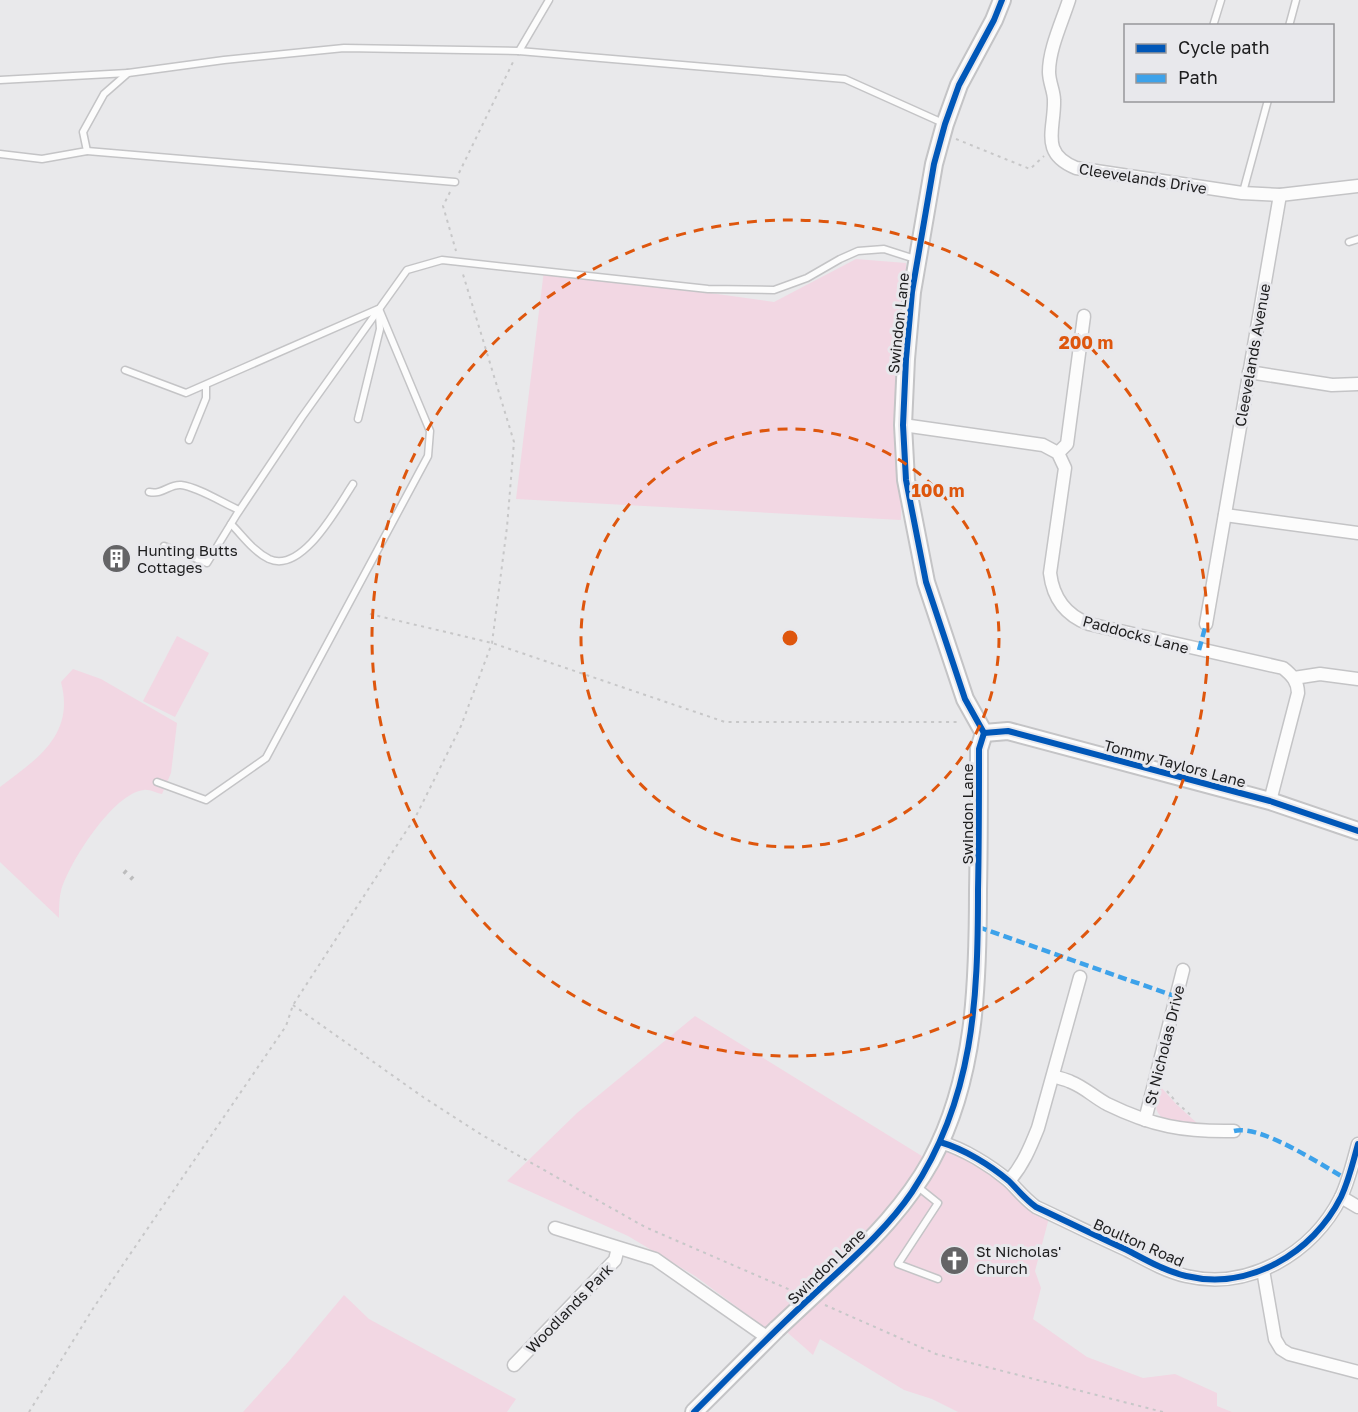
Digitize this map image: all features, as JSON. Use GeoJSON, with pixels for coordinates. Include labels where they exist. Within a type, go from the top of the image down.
{"type":"FeatureCollection","features":[{"type":"Feature","properties":{"kind":"street","name":"Swindon Lane"},"geometry":{"type":"LineString","coordinates":[[694,1412],[895,1214],[916,1185],[940,1142],[961,1082],[973,1027],[976,998],[980,728],[965,699],[926,582],[906,480],[903,425],[906,359],[916,260],[932,174],[959,85],[994,20],[1002,0]]}},
{"type":"Feature","properties":{"kind":"street"},"geometry":{"type":"LineString","coordinates":[[1053,148],[1050,134],[1054,96],[1049,64],[1070,0]]}},
{"type":"Feature","properties":{"kind":"street","name":"Cleevelands Drive"},"geometry":{"type":"LineString","coordinates":[[1053,148],[1063,161],[1076,168],[1242,193],[1280,195],[1358,186]]}},
{"type":"Feature","properties":{"kind":"street","name":"Cleevelands Avenue"},"geometry":{"type":"LineString","coordinates":[[1206,624],[1280,195]]}},
{"type":"Feature","properties":{"kind":"street"},"geometry":{"type":"LineString","coordinates":[[903,425],[1043,445],[1058,453],[1067,444],[1084,316]]}},
{"type":"Feature","properties":{"kind":"street"},"geometry":{"type":"LineString","coordinates":[[1249,372],[1332,385],[1358,384]]}},
{"type":"Feature","properties":{"kind":"street","name":"Paddocks Lane"},"geometry":{"type":"LineString","coordinates":[[1058,453],[1065,468],[1050,573],[1058,600],[1071,615],[1089,624],[1283,668],[1294,678]]}},
{"type":"Feature","properties":{"kind":"street"},"geometry":{"type":"LineString","coordinates":[[1225,515],[1358,533]]}},
{"type":"Feature","properties":{"kind":"street"},"geometry":{"type":"LineString","coordinates":[[1270,801],[1298,693],[1294,678],[1320,674],[1358,679]]}},
{"type":"Feature","properties":{"kind":"street","name":"Tommy Taylors Lane"},"geometry":{"type":"LineString","coordinates":[[980,728],[1008,731],[1270,801],[1358,831]]}},
{"type":"Feature","properties":{"kind":"street","name":"St Nicholas Drive"},"geometry":{"type":"LineString","coordinates":[[1145,1120],[1184,970]]}},
{"type":"Feature","properties":{"kind":"street"},"geometry":{"type":"LineString","coordinates":[[1009,1181],[1030,1150],[1080,977]]}},
{"type":"Feature","properties":{"kind":"street","name":"St Nicholas Drive"},"geometry":{"type":"LineString","coordinates":[[1053,1076],[1071,1082],[1100,1100],[1145,1120],[1182,1130],[1234,1131]]}},
{"type":"Feature","properties":{"kind":"street","name":"Boulton Road"},"geometry":{"type":"LineString","coordinates":[[940,1142],[964,1151],[1009,1181],[1035,1207],[1171,1271],[1215,1280],[1263,1270],[1304,1246],[1324,1223],[1341,1197],[1358,1144]]}},
{"type":"Feature","properties":{"kind":"street"},"geometry":{"type":"LineString","coordinates":[[1341,1197],[1358,1207]]}},
{"type":"Feature","properties":{"kind":"street"},"geometry":{"type":"LineString","coordinates":[[555,1228],[655,1259],[773,1334]]}},
{"type":"Feature","properties":{"kind":"street","name":"Woodlands Park"},"geometry":{"type":"LineString","coordinates":[[514,1365],[615,1260],[618,1248]]}},
{"type":"Feature","properties":{"kind":"street"},"geometry":{"type":"LineString","coordinates":[[1263,1270],[1275,1339],[1281,1349],[1289,1354],[1358,1372]]}},
{"type":"Feature","properties":{"kind":"lane"},"geometry":{"type":"LineString","coordinates":[[519,51],[549,0]]}},
{"type":"Feature","properties":{"kind":"lane"},"geometry":{"type":"LineString","coordinates":[[1214,24],[1221,0]]}},
{"type":"Feature","properties":{"kind":"lane"},"geometry":{"type":"LineString","coordinates":[[1290,24],[1296,0]]}},
{"type":"Feature","properties":{"kind":"lane"},"geometry":{"type":"LineString","coordinates":[[0,81],[128,73],[224,60],[344,48],[519,51],[844,79],[944,129]]}},
{"type":"Feature","properties":{"kind":"lane"},"geometry":{"type":"LineString","coordinates":[[87,151],[83,132],[104,94],[128,73]]}},
{"type":"Feature","properties":{"kind":"lane"},"geometry":{"type":"LineString","coordinates":[[1242,193],[1267,102]]}},
{"type":"Feature","properties":{"kind":"lane"},"geometry":{"type":"LineString","coordinates":[[0,154],[42,159],[87,151],[454,182]]}},
{"type":"Feature","properties":{"kind":"lane"},"geometry":{"type":"LineString","coordinates":[[1349,242],[1358,239]]}},
{"type":"Feature","properties":{"kind":"lane"},"geometry":{"type":"LineString","coordinates":[[164,546],[207,563],[239,510],[312,402],[407,270],[442,260],[708,289],[774,290],[807,278],[858,251],[884,249],[916,260]]}},
{"type":"Feature","properties":{"kind":"lane"},"geometry":{"type":"LineString","coordinates":[[125,370],[186,393],[379,309]]}},
{"type":"Feature","properties":{"kind":"lane"},"geometry":{"type":"LineString","coordinates":[[358,419],[380,328],[379,309]]}},
{"type":"Feature","properties":{"kind":"lane"},"geometry":{"type":"LineString","coordinates":[[157,782],[206,800],[266,758],[428,456],[430,431],[379,309]]}},
{"type":"Feature","properties":{"kind":"lane"},"geometry":{"type":"LineString","coordinates":[[189,440],[206,398],[206,385]]}},
{"type":"Feature","properties":{"kind":"lane"},"geometry":{"type":"LineString","coordinates":[[231,524],[267,558],[279,563],[292,559],[305,550],[353,484]]}},
{"type":"Feature","properties":{"kind":"lane"},"geometry":{"type":"LineString","coordinates":[[149,492],[155,493],[180,485],[239,510]]}},
{"type":"Feature","properties":{"kind":"lane"},"geometry":{"type":"LineString","coordinates":[[916,1185],[939,1203],[898,1264],[938,1279]]}},
{"type":"Feature","properties":{"kind":"path"},"geometry":{"type":"LineString","coordinates":[[29,1412],[94,1307],[264,1060],[286,1026],[294,1005],[416,816],[461,726],[492,643],[507,527],[514,442],[443,206],[519,51]]}},
{"type":"Feature","properties":{"kind":"path"},"geometry":{"type":"LineString","coordinates":[[944,129],[1030,169],[1053,148]]}},
{"type":"Feature","properties":{"kind":"path"},"geometry":{"type":"LineString","coordinates":[[370,614],[492,643],[725,722],[980,728]]}},
{"type":"Feature","properties":{"kind":"path"},"geometry":{"type":"LineString","coordinates":[[294,1005],[423,1097],[482,1135],[645,1227],[796,1293]]}},
{"type":"Feature","properties":{"kind":"path"},"geometry":{"type":"LineString","coordinates":[[1156,1078],[1177,1103],[1210,1131]]}},
{"type":"Feature","properties":{"kind":"path"},"geometry":{"type":"LineString","coordinates":[[818,1302],[936,1354],[1163,1412]]}},
{"type":"Feature","properties":{"kind":"shaded area"},"geometry":{"type":"Polygon","coordinates":[[[856,259],[906,263],[901,520],[516,499],[544,270],[774,302],[856,259]]]}},
{"type":"Feature","properties":{"kind":"shaded area"},"geometry":{"type":"Polygon","coordinates":[[[177,636],[209,653],[175,717],[143,701],[177,636]]]}},
{"type":"Feature","properties":{"kind":"shaded area"},"geometry":{"type":"Polygon","coordinates":[[[73,669],[101,679],[177,723],[171,773],[162,794],[146,790],[132,794],[106,816],[83,848],[66,879],[60,894],[59,918],[0,862],[0,787],[50,744],[63,717],[64,701],[61,682],[73,669]]]}},
{"type":"Feature","properties":{"kind":"shaded area"},"geometry":{"type":"Polygon","coordinates":[[[695,1016],[930,1161],[951,1145],[1050,1214],[1035,1271],[1041,1288],[1033,1319],[1087,1357],[1143,1378],[1175,1374],[1217,1393],[1217,1406],[1232,1412],[958,1412],[932,1399],[904,1390],[820,1339],[813,1355],[780,1326],[764,1327],[695,1276],[628,1236],[507,1181],[577,1113],[695,1016]]]}},
{"type":"Feature","properties":{"kind":"shaded area"},"geometry":{"type":"Polygon","coordinates":[[[1159,1085],[1198,1124],[1194,1127],[1162,1117],[1156,1106],[1159,1085]]]}},
{"type":"Feature","properties":{"kind":"shaded area"},"geometry":{"type":"Polygon","coordinates":[[[344,1295],[369,1319],[516,1399],[507,1412],[243,1412],[344,1295]]]}},
{"type":"Feature","properties":{"kind":"railway"},"geometry":{"type":"LineString","coordinates":[[124,871],[135,881]]}},
{"type":"Feature","properties":{"kind":"marked path"},"geometry":{"type":"LineString","coordinates":[[1199,650],[1206,624]]}},
{"type":"Feature","properties":{"kind":"marked path"},"geometry":{"type":"LineString","coordinates":[[978,927],[1177,997]]}},
{"type":"Feature","properties":{"kind":"marked path"},"geometry":{"type":"LineString","coordinates":[[1234,1131],[1260,1134],[1275,1140],[1308,1156],[1348,1180]]}},
{"type":"Feature","properties":{"kind":"cycle path"},"geometry":{"type":"LineString","coordinates":[[984,733],[965,699],[926,582],[906,480],[903,425],[912,292],[934,164],[959,85],[994,20],[1002,0]]}},
{"type":"Feature","properties":{"kind":"cycle path"},"geometry":{"type":"LineString","coordinates":[[984,733],[1008,731],[1270,801],[1358,831]]}},
{"type":"Feature","properties":{"kind":"cycle path"},"geometry":{"type":"LineString","coordinates":[[694,1412],[890,1221],[912,1192],[933,1157],[960,1084],[973,1009],[978,931],[979,749],[984,733]]}},
{"type":"Feature","properties":{"kind":"cycle path"},"geometry":{"type":"LineString","coordinates":[[940,1142],[967,1153],[994,1169],[1036,1207],[1163,1268],[1186,1276],[1210,1279],[1233,1278],[1277,1263],[1296,1251],[1314,1235],[1329,1217],[1341,1197],[1349,1178],[1358,1144]]}},
{"type":"Feature","properties":{"kind":"place","name":"Hunting Butts Cottages"},"geometry":{"type":"Point","coordinates":[116,559]}},
{"type":"Feature","properties":{"kind":"place","name":"St Nicholas' Church"},"geometry":{"type":"Point","coordinates":[955,1260]}}]}
